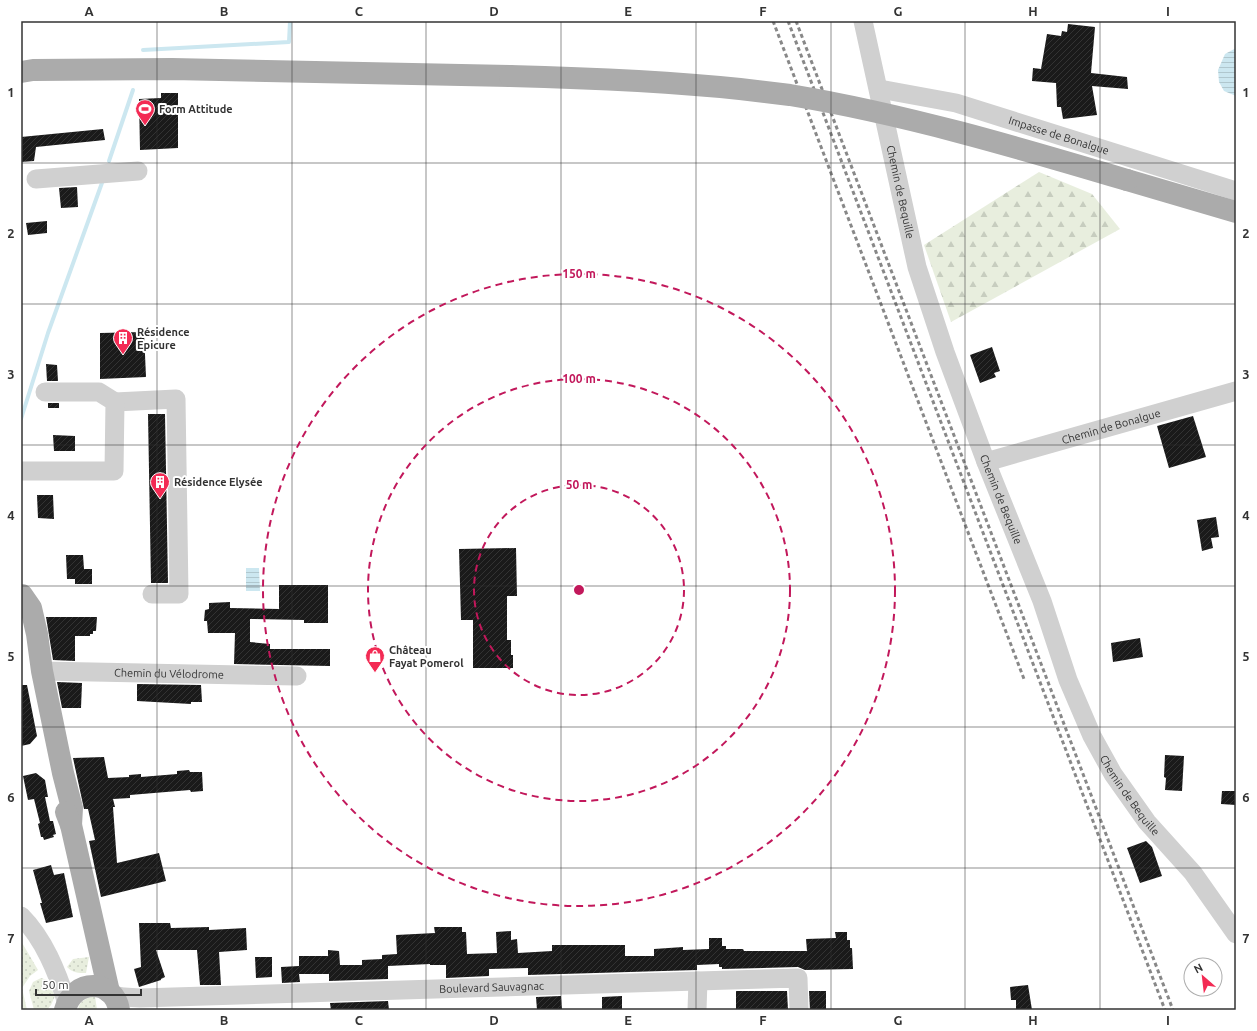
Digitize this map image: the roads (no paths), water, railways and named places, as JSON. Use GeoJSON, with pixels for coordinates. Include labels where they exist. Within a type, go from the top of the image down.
{"type":"FeatureCollection","features":[{"type":"Feature","properties":{"kind":"main road"},"geometry":{"type":"LineString","coordinates":[[21,72],[33,70],[172,69],[510,76],[687,83],[789,95],[903,118],[1027,151],[1236,212]]}},
{"type":"Feature","properties":{"kind":"main road"},"geometry":{"type":"LineString","coordinates":[[21,79],[92,70]]}},
{"type":"Feature","properties":{"kind":"main road"},"geometry":{"type":"LineString","coordinates":[[22,591],[30,608],[37,634],[42,671],[72,808],[71,825],[90,909],[92,998]]}},
{"type":"Feature","properties":{"kind":"street","name":"Chemin de Bequille"},"geometry":{"type":"LineString","coordinates":[[864,21],[917,267],[945,352],[986,462],[1042,601],[1068,680],[1092,736],[1113,774],[1147,822],[1193,873],[1236,934]]}},
{"type":"Feature","properties":{"kind":"street","name":"Impasse de Bonalgue"},"geometry":{"type":"LineString","coordinates":[[879,90],[956,102],[1236,192]]}},
{"type":"Feature","properties":{"kind":"street"},"geometry":{"type":"LineString","coordinates":[[36,179],[138,171]]}},
{"type":"Feature","properties":{"kind":"street","name":"Chemin de Bonalgue"},"geometry":{"type":"LineString","coordinates":[[986,462],[1236,391]]}},
{"type":"Feature","properties":{"kind":"street"},"geometry":{"type":"LineString","coordinates":[[45,392],[99,392],[115,402],[176,398],[179,594],[152,594]]}},
{"type":"Feature","properties":{"kind":"street"},"geometry":{"type":"LineString","coordinates":[[21,470],[114,471],[115,402]]}},
{"type":"Feature","properties":{"kind":"street","name":"Chemin du Vélodrome"},"geometry":{"type":"LineString","coordinates":[[42,671],[297,676]]}},
{"type":"Feature","properties":{"kind":"street"},"geometry":{"type":"LineString","coordinates":[[21,916],[38,938],[57,973],[92,998]]}},
{"type":"Feature","properties":{"kind":"street","name":"Boulevard Sauvagnac"},"geometry":{"type":"LineString","coordinates":[[92,998],[798,978],[799,1010]]}},
{"type":"Feature","properties":{"kind":"street"},"geometry":{"type":"LineString","coordinates":[[698,981],[698,1010]]}},
{"type":"Feature","properties":{"kind":"street","name":"Boulevard Sauvagnac"},"geometry":{"type":"LineString","coordinates":[[135,1010],[184,996]]}},
{"type":"Feature","properties":{"kind":"water"},"geometry":{"type":"Polygon","coordinates":[[[1236,48],[1236,96],[1224,91],[1219,82],[1218,70],[1225,54],[1236,48]]]}},
{"type":"Feature","properties":{"kind":"water"},"geometry":{"type":"Polygon","coordinates":[[[246,568],[259,568],[260,591],[246,591],[246,568]]]}},
{"type":"Feature","properties":{"kind":"waterway"},"geometry":{"type":"LineString","coordinates":[[143,50],[289,42],[290,21]]}},
{"type":"Feature","properties":{"kind":"waterway"},"geometry":{"type":"LineString","coordinates":[[109,161],[133,90]]}},
{"type":"Feature","properties":{"kind":"waterway"},"geometry":{"type":"LineString","coordinates":[[21,419],[48,333],[103,180]]}},
{"type":"Feature","properties":{"kind":"railway"},"geometry":{"type":"LineString","coordinates":[[773,21],[1024,679]]}},
{"type":"Feature","properties":{"kind":"railway"},"geometry":{"type":"LineString","coordinates":[[788,21],[1165,1010]]}},
{"type":"Feature","properties":{"kind":"railway"},"geometry":{"type":"LineString","coordinates":[[796,21],[1173,1010]]}},
{"type":"Feature","properties":{"kind":"place","name":"Form Attitude"},"geometry":{"type":"Point","coordinates":[145,126]}},
{"type":"Feature","properties":{"kind":"place","name":"Résidence Epicure"},"geometry":{"type":"Point","coordinates":[123,355]}},
{"type":"Feature","properties":{"kind":"place","name":"Résidence Elysée"},"geometry":{"type":"Point","coordinates":[160,499]}},
{"type":"Feature","properties":{"kind":"place","name":"Château Fayat Pomerol"},"geometry":{"type":"Point","coordinates":[375,673]}}]}
